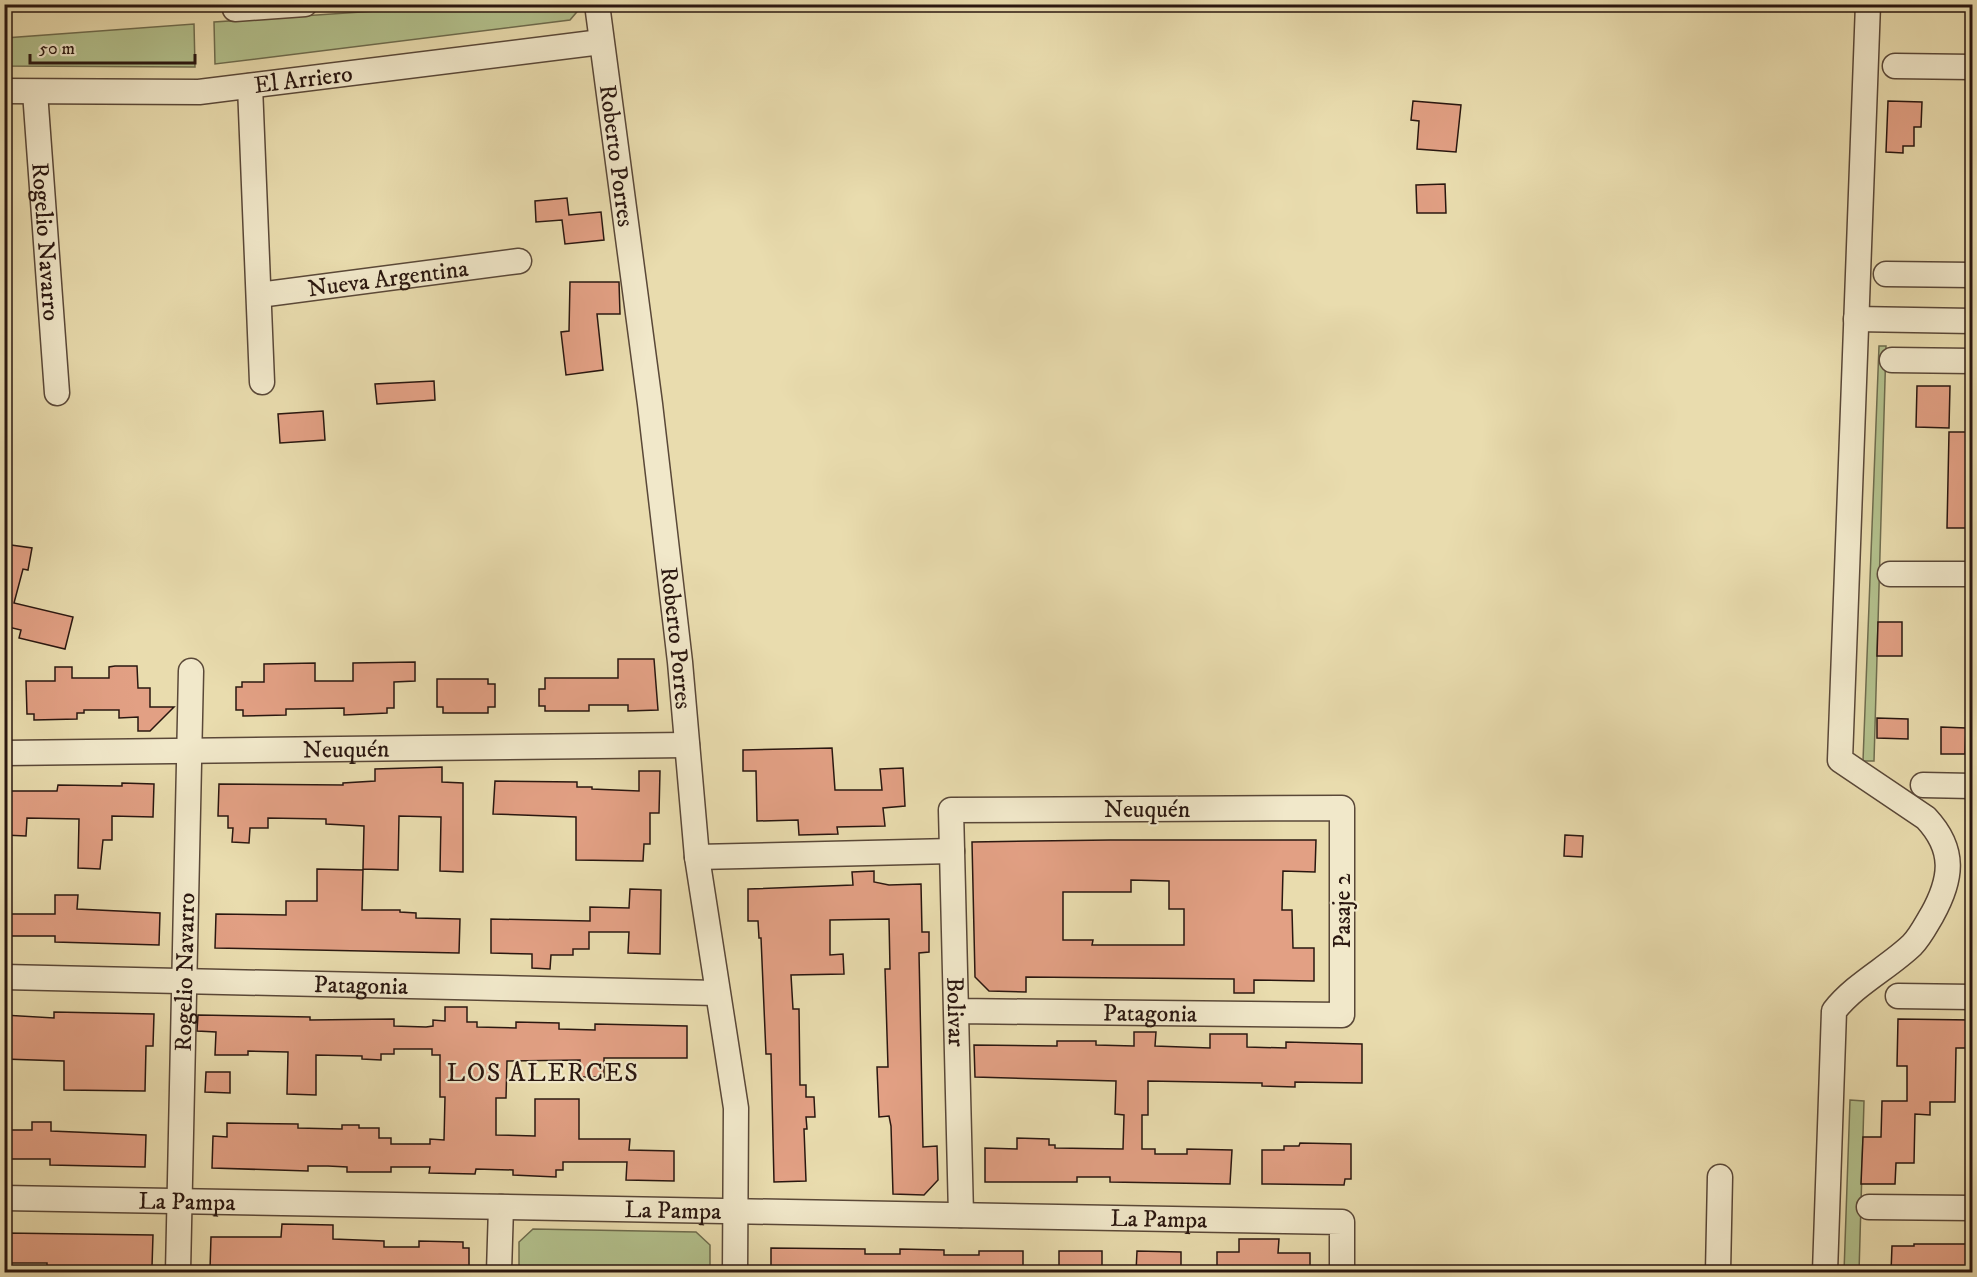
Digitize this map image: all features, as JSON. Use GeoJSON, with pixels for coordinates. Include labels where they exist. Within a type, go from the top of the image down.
{"type":"FeatureCollection","features":[{"type":"Feature","properties":{"kind":"street"},"geometry":{"type":"LineString","coordinates":[[235,9],[305,4]]}},
{"type":"Feature","properties":{"kind":"street","name":"Roberto Porres"},"geometry":{"type":"LineString","coordinates":[[597,4],[650,404],[680,662],[697,857],[736,1108],[735,1272]]}},
{"type":"Feature","properties":{"kind":"street"},"geometry":{"type":"LineString","coordinates":[[1825,1272],[1834,1011],[1913,944],[1935,910],[1945,890],[1948,876],[1947,853],[1935,828],[1926,819],[1840,760],[1868,4]]}},
{"type":"Feature","properties":{"kind":"street","name":"El Arriero"},"geometry":{"type":"LineString","coordinates":[[4,92],[199,92],[602,42]]}},
{"type":"Feature","properties":{"kind":"street"},"geometry":{"type":"LineString","coordinates":[[1895,66],[1972,67]]}},
{"type":"Feature","properties":{"kind":"street"},"geometry":{"type":"LineString","coordinates":[[250,86],[262,382]]}},
{"type":"Feature","properties":{"kind":"street","name":"Rogelio Navarro"},"geometry":{"type":"LineString","coordinates":[[35,92],[57,393]]}},
{"type":"Feature","properties":{"kind":"street","name":"Nueva Argentina"},"geometry":{"type":"LineString","coordinates":[[259,295],[519,261]]}},
{"type":"Feature","properties":{"kind":"street"},"geometry":{"type":"LineString","coordinates":[[1886,274],[1972,275]]}},
{"type":"Feature","properties":{"kind":"street"},"geometry":{"type":"LineString","coordinates":[[1856,320],[1972,321]]}},
{"type":"Feature","properties":{"kind":"street"},"geometry":{"type":"LineString","coordinates":[[1892,360],[1972,361]]}},
{"type":"Feature","properties":{"kind":"street"},"geometry":{"type":"LineString","coordinates":[[1890,574],[1972,574]]}},
{"type":"Feature","properties":{"kind":"street","name":"Rogelio Navarro"},"geometry":{"type":"LineString","coordinates":[[178,1272],[192,671]]}},
{"type":"Feature","properties":{"kind":"street","name":"Neuquén"},"geometry":{"type":"LineString","coordinates":[[4,753],[687,745]]}},
{"type":"Feature","properties":{"kind":"street"},"geometry":{"type":"LineString","coordinates":[[1923,785],[1972,786]]}},
{"type":"Feature","properties":{"kind":"street","name":"Neuquén"},"geometry":{"type":"LineString","coordinates":[[951,810],[1342,807]]}},
{"type":"Feature","properties":{"kind":"street","name":"Pasaje 2"},"geometry":{"type":"LineString","coordinates":[[1342,807],[1342,1015]]}},
{"type":"Feature","properties":{"kind":"street","name":"Bolivar"},"geometry":{"type":"LineString","coordinates":[[951,810],[961,1215]]}},
{"type":"Feature","properties":{"kind":"street"},"geometry":{"type":"LineString","coordinates":[[697,857],[952,851]]}},
{"type":"Feature","properties":{"kind":"street","name":"Patagonia"},"geometry":{"type":"LineString","coordinates":[[4,977],[717,993]]}},
{"type":"Feature","properties":{"kind":"street"},"geometry":{"type":"LineString","coordinates":[[1898,996],[1972,997]]}},
{"type":"Feature","properties":{"kind":"street","name":"Patagonia"},"geometry":{"type":"LineString","coordinates":[[956,1011],[1342,1015]]}},
{"type":"Feature","properties":{"kind":"street"},"geometry":{"type":"LineString","coordinates":[[1718,1272],[1720,1177]]}},
{"type":"Feature","properties":{"kind":"street","name":"La Pampa"},"geometry":{"type":"LineString","coordinates":[[4,1197],[1342,1222],[1342,1272]]}},
{"type":"Feature","properties":{"kind":"street"},"geometry":{"type":"LineString","coordinates":[[499,1272],[501,1207]]}},
{"type":"Feature","properties":{"kind":"street"},"geometry":{"type":"LineString","coordinates":[[1869,1207],[1972,1208]]}},
{"type":"Feature","properties":{"kind":"green space"},"geometry":{"type":"Polygon","coordinates":[[[577,4],[581,7],[570,20],[215,64],[214,22],[465,5],[577,4]]]}},
{"type":"Feature","properties":{"kind":"green space"},"geometry":{"type":"Polygon","coordinates":[[[194,24],[195,67],[5,66],[5,38],[194,24]]]}},
{"type":"Feature","properties":{"kind":"green space"},"geometry":{"type":"Polygon","coordinates":[[[1879,346],[1886,346],[1874,761],[1863,761],[1879,346]]]}},
{"type":"Feature","properties":{"kind":"green space"},"geometry":{"type":"Polygon","coordinates":[[[1850,1100],[1864,1101],[1859,1272],[1844,1272],[1850,1100]]]}},
{"type":"Feature","properties":{"kind":"green space"},"geometry":{"type":"Polygon","coordinates":[[[533,1229],[696,1232],[710,1245],[710,1272],[519,1272],[519,1242],[533,1229]]]}},
{"type":"Feature","properties":{"kind":"building"},"geometry":{"type":"Polygon","coordinates":[[[1413,101],[1461,105],[1456,152],[1417,149],[1419,121],[1411,120],[1413,101]]]}},
{"type":"Feature","properties":{"kind":"building"},"geometry":{"type":"Polygon","coordinates":[[[1888,101],[1922,102],[1921,127],[1914,127],[1914,146],[1903,146],[1903,153],[1886,152],[1888,101]]]}},
{"type":"Feature","properties":{"kind":"building"},"geometry":{"type":"Polygon","coordinates":[[[1445,184],[1446,213],[1417,213],[1416,185],[1445,184]]]}},
{"type":"Feature","properties":{"kind":"building"},"geometry":{"type":"Polygon","coordinates":[[[567,198],[569,215],[601,212],[604,240],[565,244],[562,220],[536,222],[535,201],[567,198]]]}},
{"type":"Feature","properties":{"kind":"building"},"geometry":{"type":"Polygon","coordinates":[[[570,282],[619,282],[620,314],[597,314],[603,370],[566,375],[561,332],[569,331],[570,282]]]}},
{"type":"Feature","properties":{"kind":"building"},"geometry":{"type":"Polygon","coordinates":[[[434,381],[435,400],[377,404],[375,384],[434,381]]]}},
{"type":"Feature","properties":{"kind":"building"},"geometry":{"type":"Polygon","coordinates":[[[1917,386],[1950,386],[1949,428],[1916,427],[1917,386]]]}},
{"type":"Feature","properties":{"kind":"building"},"geometry":{"type":"Polygon","coordinates":[[[323,411],[325,440],[280,443],[278,414],[323,411]]]}},
{"type":"Feature","properties":{"kind":"building"},"geometry":{"type":"Polygon","coordinates":[[[1949,432],[1967,432],[1967,449],[1972,449],[1972,528],[1947,528],[1949,432]]]}},
{"type":"Feature","properties":{"kind":"building"},"geometry":{"type":"Polygon","coordinates":[[[4,544],[32,548],[28,570],[23,569],[14,603],[73,617],[65,649],[19,638],[21,630],[4,626],[4,544]]]}},
{"type":"Feature","properties":{"kind":"building"},"geometry":{"type":"Polygon","coordinates":[[[1878,622],[1902,622],[1902,656],[1877,656],[1878,622]]]}},
{"type":"Feature","properties":{"kind":"building"},"geometry":{"type":"Polygon","coordinates":[[[618,659],[654,659],[658,710],[628,711],[628,705],[589,705],[589,711],[545,711],[545,706],[539,706],[539,689],[545,689],[545,678],[618,678],[618,659]]]}},
{"type":"Feature","properties":{"kind":"building"},"geometry":{"type":"Polygon","coordinates":[[[415,662],[415,681],[394,682],[394,708],[387,708],[387,713],[344,715],[344,708],[286,709],[286,715],[243,716],[243,710],[236,710],[236,687],[242,687],[242,682],[264,682],[264,664],[315,663],[315,681],[353,681],[353,663],[415,662]]]}},
{"type":"Feature","properties":{"kind":"building"},"geometry":{"type":"Polygon","coordinates":[[[137,666],[138,688],[150,688],[150,707],[174,707],[150,731],[138,731],[138,717],[119,718],[119,710],[84,710],[84,713],[77,713],[77,719],[34,720],[34,714],[27,714],[26,681],[55,681],[55,667],[72,667],[72,678],[109,678],[109,667],[137,666]]]}},
{"type":"Feature","properties":{"kind":"building"},"geometry":{"type":"Polygon","coordinates":[[[437,679],[488,679],[488,684],[495,684],[495,707],[488,707],[488,713],[443,713],[443,707],[437,707],[437,679]]]}},
{"type":"Feature","properties":{"kind":"building"},"geometry":{"type":"Polygon","coordinates":[[[1877,718],[1908,719],[1908,739],[1877,738],[1877,718]]]}},
{"type":"Feature","properties":{"kind":"building"},"geometry":{"type":"Polygon","coordinates":[[[1941,727],[1966,728],[1965,754],[1941,754],[1941,727]]]}},
{"type":"Feature","properties":{"kind":"building"},"geometry":{"type":"Polygon","coordinates":[[[832,748],[835,790],[882,790],[880,769],[903,768],[905,806],[883,808],[885,826],[837,827],[838,834],[799,835],[798,820],[757,821],[756,771],[743,771],[743,750],[832,748]]]}},
{"type":"Feature","properties":{"kind":"building"},"geometry":{"type":"Polygon","coordinates":[[[442,767],[442,782],[463,783],[463,872],[440,871],[441,817],[399,816],[398,870],[363,869],[364,826],[326,824],[326,819],[268,818],[268,828],[250,828],[249,843],[232,842],[233,828],[228,828],[228,816],[218,816],[219,784],[343,785],[343,783],[375,781],[375,769],[442,767]]]}},
{"type":"Feature","properties":{"kind":"building"},"geometry":{"type":"Polygon","coordinates":[[[639,771],[660,771],[659,813],[650,813],[650,844],[644,844],[643,861],[576,860],[576,817],[493,814],[495,781],[577,782],[577,787],[639,791],[639,771]]]}},
{"type":"Feature","properties":{"kind":"building"},"geometry":{"type":"Polygon","coordinates":[[[122,783],[154,784],[153,817],[112,816],[112,840],[103,840],[100,869],[78,868],[79,819],[27,818],[26,836],[4,835],[4,795],[7,795],[7,791],[57,791],[58,785],[122,786],[122,783]]]}},
{"type":"Feature","properties":{"kind":"building"},"geometry":{"type":"Polygon","coordinates":[[[1565,835],[1583,836],[1582,857],[1564,856],[1565,835]]]}},
{"type":"Feature","properties":{"kind":"building"},"geometry":{"type":"Polygon","coordinates":[[[1316,840],[1315,872],[1283,871],[1282,910],[1292,910],[1293,948],[1314,948],[1314,981],[1254,980],[1254,993],[1234,993],[1234,979],[1026,977],[1026,992],[989,991],[975,977],[972,842],[1316,840]],[[1131,880],[1131,892],[1063,892],[1063,940],[1093,940],[1092,945],[1184,945],[1184,909],[1169,909],[1169,881],[1131,880]]]}},
{"type":"Feature","properties":{"kind":"building"},"geometry":{"type":"Polygon","coordinates":[[[317,869],[363,870],[362,910],[400,910],[400,912],[416,913],[416,918],[460,919],[459,953],[215,948],[216,914],[286,915],[286,901],[317,901],[317,869]]]}},
{"type":"Feature","properties":{"kind":"building"},"geometry":{"type":"Polygon","coordinates":[[[874,871],[874,882],[889,885],[921,884],[922,932],[929,932],[929,952],[919,953],[923,1147],[937,1146],[938,1180],[924,1195],[893,1194],[891,1126],[889,1116],[879,1117],[877,1067],[888,1067],[885,969],[890,969],[889,919],[830,920],[830,955],[843,954],[844,974],[791,975],[793,1009],[799,1009],[800,1085],[806,1085],[806,1097],[814,1097],[815,1117],[806,1117],[807,1129],[804,1129],[806,1181],[774,1182],[771,1054],[766,1054],[761,938],[759,938],[758,921],[748,921],[748,889],[853,885],[852,872],[874,871]]]}},
{"type":"Feature","properties":{"kind":"building"},"geometry":{"type":"Polygon","coordinates":[[[630,889],[661,890],[660,954],[628,953],[629,932],[589,932],[589,949],[573,949],[573,955],[551,955],[550,969],[532,968],[532,954],[491,953],[491,919],[590,921],[590,907],[629,908],[630,889]]]}},
{"type":"Feature","properties":{"kind":"building"},"geometry":{"type":"Polygon","coordinates":[[[55,895],[78,895],[77,909],[160,913],[159,945],[55,942],[55,936],[4,936],[4,914],[55,914],[55,895]]]}},
{"type":"Feature","properties":{"kind":"building"},"geometry":{"type":"Polygon","coordinates":[[[445,1007],[467,1007],[467,1022],[477,1022],[477,1027],[516,1028],[516,1022],[559,1023],[559,1029],[595,1030],[595,1024],[687,1026],[687,1058],[604,1058],[604,1077],[579,1077],[580,1060],[507,1061],[506,1098],[496,1098],[496,1135],[535,1136],[535,1099],[579,1099],[579,1139],[630,1139],[629,1150],[674,1151],[674,1181],[626,1180],[627,1162],[563,1162],[563,1170],[556,1170],[556,1177],[513,1175],[513,1170],[476,1169],[475,1174],[429,1173],[430,1167],[391,1167],[391,1172],[347,1172],[347,1167],[328,1166],[308,1166],[308,1171],[212,1168],[213,1136],[227,1137],[227,1123],[298,1124],[298,1128],[342,1129],[342,1125],[359,1125],[359,1128],[379,1128],[379,1138],[391,1138],[391,1144],[430,1144],[430,1139],[444,1140],[445,1097],[440,1097],[440,1055],[432,1055],[432,1049],[394,1049],[394,1054],[381,1054],[381,1060],[362,1059],[362,1056],[316,1055],[316,1095],[287,1094],[288,1052],[248,1051],[248,1055],[215,1055],[216,1032],[197,1031],[198,1015],[310,1017],[310,1020],[394,1019],[394,1026],[426,1027],[433,1026],[433,1020],[445,1021],[445,1007]]]}},
{"type":"Feature","properties":{"kind":"building"},"geometry":{"type":"Polygon","coordinates":[[[54,1012],[154,1014],[153,1046],[146,1046],[145,1091],[64,1090],[64,1061],[4,1059],[4,1015],[54,1018],[54,1012]]]}},
{"type":"Feature","properties":{"kind":"building"},"geometry":{"type":"Polygon","coordinates":[[[1898,1019],[1972,1020],[1972,1048],[1956,1048],[1955,1102],[1930,1102],[1930,1115],[1915,1114],[1914,1163],[1896,1163],[1895,1184],[1861,1184],[1863,1137],[1881,1137],[1882,1101],[1907,1101],[1907,1066],[1897,1066],[1898,1019]]]}},
{"type":"Feature","properties":{"kind":"building"},"geometry":{"type":"Polygon","coordinates":[[[1134,1032],[1156,1032],[1155,1046],[1210,1048],[1210,1034],[1247,1034],[1247,1047],[1286,1048],[1286,1042],[1362,1044],[1362,1083],[1295,1082],[1295,1087],[1262,1086],[1262,1083],[1148,1081],[1148,1115],[1142,1115],[1142,1149],[1155,1149],[1155,1154],[1187,1154],[1187,1149],[1232,1150],[1230,1184],[1110,1182],[1110,1177],[1077,1177],[1077,1182],[985,1182],[985,1148],[1017,1149],[1017,1138],[1049,1139],[1049,1145],[1055,1145],[1055,1148],[1123,1149],[1124,1115],[1115,1114],[1116,1081],[975,1077],[974,1045],[1057,1046],[1057,1041],[1096,1041],[1096,1045],[1134,1046],[1134,1032]]]}},
{"type":"Feature","properties":{"kind":"building"},"geometry":{"type":"Polygon","coordinates":[[[206,1072],[230,1072],[230,1093],[205,1092],[206,1072]]]}},
{"type":"Feature","properties":{"kind":"building"},"geometry":{"type":"Polygon","coordinates":[[[32,1122],[51,1122],[51,1131],[146,1135],[145,1167],[50,1165],[50,1159],[4,1159],[4,1130],[32,1130],[32,1122]]]}},
{"type":"Feature","properties":{"kind":"building"},"geometry":{"type":"Polygon","coordinates":[[[1300,1143],[1351,1144],[1351,1179],[1345,1179],[1344,1185],[1262,1184],[1262,1150],[1284,1150],[1284,1146],[1299,1146],[1300,1143]]]}},
{"type":"Feature","properties":{"kind":"building"},"geometry":{"type":"Polygon","coordinates":[[[282,1224],[333,1225],[333,1239],[384,1241],[384,1247],[419,1247],[419,1241],[463,1242],[463,1248],[469,1248],[469,1271],[301,1272],[210,1269],[211,1237],[281,1237],[282,1224]]]}},
{"type":"Feature","properties":{"kind":"building"},"geometry":{"type":"Polygon","coordinates":[[[4,1233],[153,1235],[152,1267],[122,1266],[122,1272],[59,1272],[59,1269],[47,1268],[47,1263],[4,1263],[4,1233]]]}},
{"type":"Feature","properties":{"kind":"building"},"geometry":{"type":"Polygon","coordinates":[[[1239,1239],[1279,1239],[1278,1253],[1310,1253],[1310,1272],[1217,1272],[1217,1252],[1239,1252],[1239,1239]]]}},
{"type":"Feature","properties":{"kind":"building"},"geometry":{"type":"Polygon","coordinates":[[[1914,1244],[1968,1244],[1968,1272],[1891,1272],[1892,1246],[1914,1246],[1914,1244]]]}},
{"type":"Feature","properties":{"kind":"building"},"geometry":{"type":"Polygon","coordinates":[[[771,1248],[865,1249],[865,1254],[900,1254],[900,1249],[944,1250],[944,1255],[979,1255],[979,1251],[1023,1251],[1023,1272],[771,1272],[771,1248]]]}},
{"type":"Feature","properties":{"kind":"building"},"geometry":{"type":"Polygon","coordinates":[[[1059,1251],[1102,1251],[1102,1272],[1059,1272],[1059,1251]]]}},
{"type":"Feature","properties":{"kind":"building"},"geometry":{"type":"Polygon","coordinates":[[[1137,1251],[1181,1252],[1181,1272],[1136,1272],[1137,1251]]]}},
{"type":"Feature","properties":{"kind":"district","name":"LOS ALERCES"},"geometry":{"type":"Point","coordinates":[543,1072]}}]}
